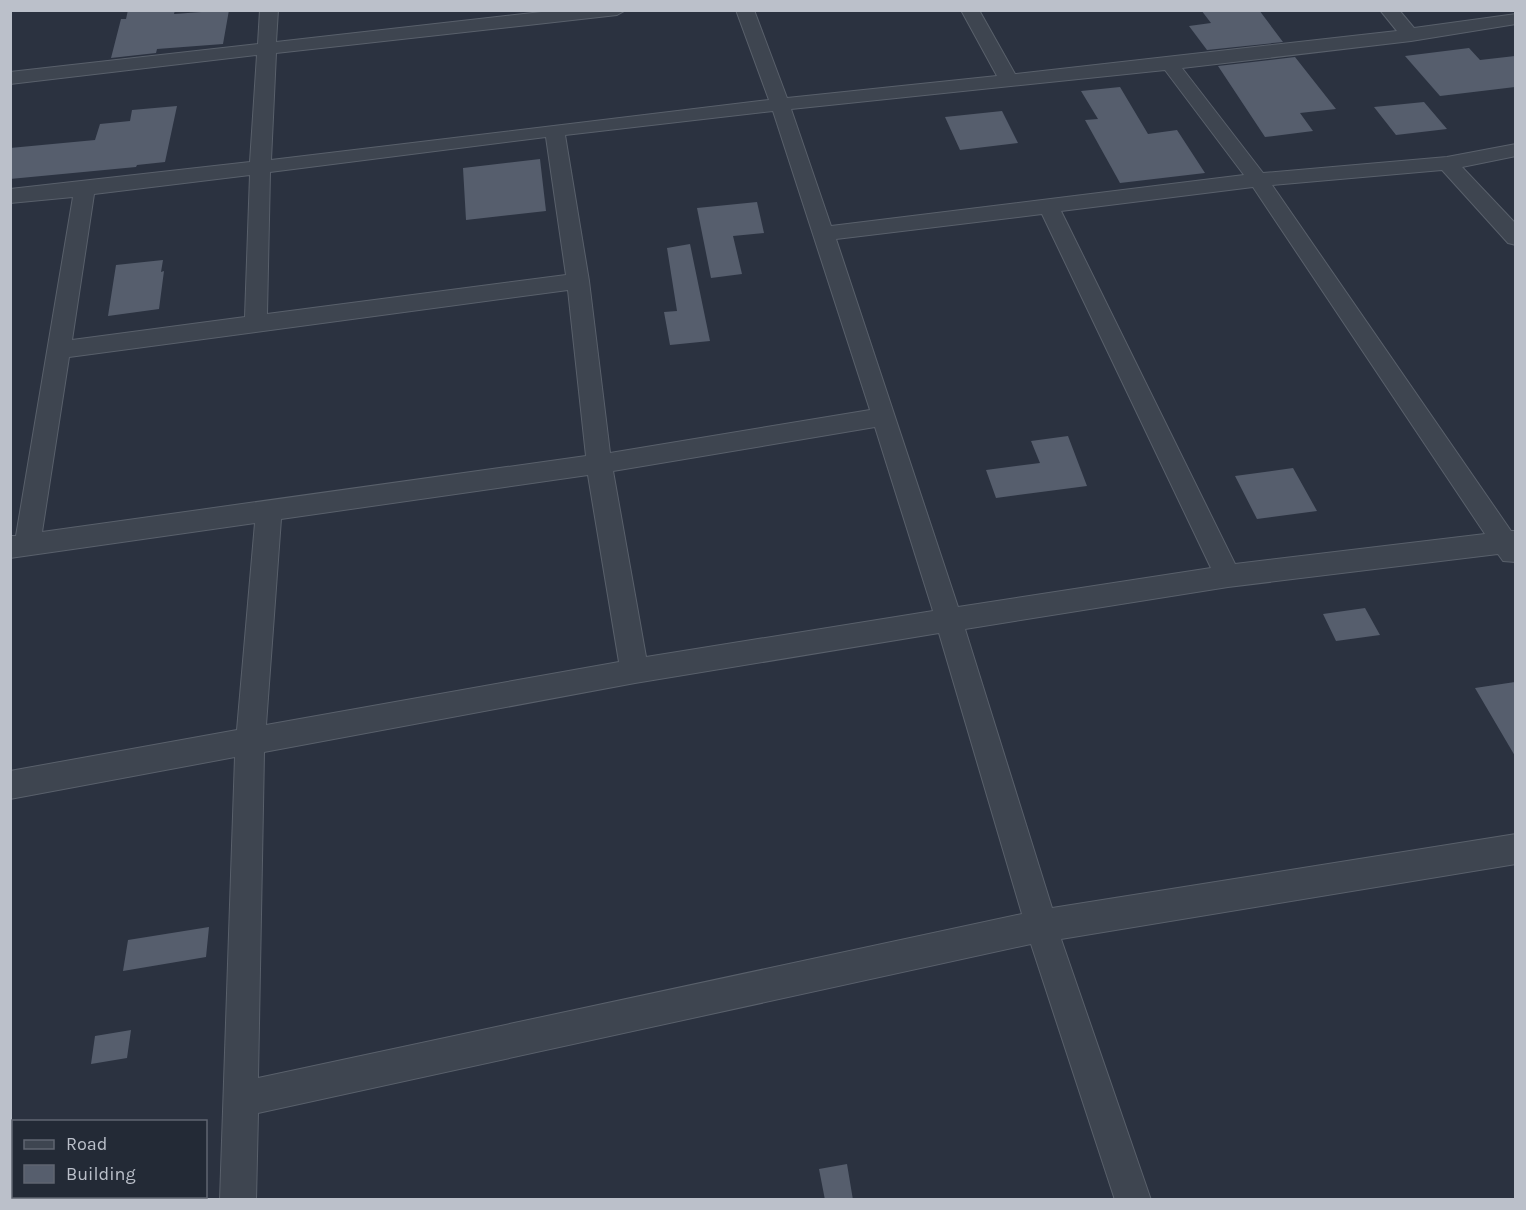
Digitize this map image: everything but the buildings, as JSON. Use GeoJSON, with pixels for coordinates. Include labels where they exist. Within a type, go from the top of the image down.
{"type":"FeatureCollection","features":[{"type":"Feature","properties":{"kind":"street"},"geometry":{"type":"LineString","coordinates":[[255,323],[260,168],[269,10]]}},
{"type":"Feature","properties":{"kind":"street"},"geometry":{"type":"LineString","coordinates":[[10,78],[268,48],[457,18],[617,10]]}},
{"type":"Feature","properties":{"kind":"street"},"geometry":{"type":"LineString","coordinates":[[745,10],[780,104],[884,417],[949,620],[1041,926],[1133,1200]]}},
{"type":"Feature","properties":{"kind":"street"},"geometry":{"type":"LineString","coordinates":[[970,10],[1009,80]]}},
{"type":"Feature","properties":{"kind":"street"},"geometry":{"type":"LineString","coordinates":[[1389,10],[1411,36]]}},
{"type":"Feature","properties":{"kind":"street"},"geometry":{"type":"LineString","coordinates":[[10,196],[86,189],[780,104],[1170,64],[1411,36],[1515,19]]}},
{"type":"Feature","properties":{"kind":"street"},"geometry":{"type":"LineString","coordinates":[[10,784],[250,743],[635,671],[1228,576],[1512,548],[1258,180],[1170,64]]}},
{"type":"Feature","properties":{"kind":"street"},"geometry":{"type":"LineString","coordinates":[[555,131],[578,281],[599,464],[635,671]]}},
{"type":"Feature","properties":{"kind":"street"},"geometry":{"type":"LineString","coordinates":[[823,234],[1258,180],[1447,163],[1515,150]]}},
{"type":"Feature","properties":{"kind":"street"},"geometry":{"type":"LineString","coordinates":[[1447,163],[1515,237]]}},
{"type":"Feature","properties":{"kind":"street"},"geometry":{"type":"LineString","coordinates":[[86,189],[60,350],[19,546],[599,464],[884,417]]}},
{"type":"Feature","properties":{"kind":"street"},"geometry":{"type":"LineString","coordinates":[[1049,207],[1228,576]]}},
{"type":"Feature","properties":{"kind":"street"},"geometry":{"type":"LineString","coordinates":[[60,350],[578,281]]}},
{"type":"Feature","properties":{"kind":"street"},"geometry":{"type":"LineString","coordinates":[[238,1200],[250,743],[269,511]]}},
{"type":"Feature","properties":{"kind":"street"},"geometry":{"type":"LineString","coordinates":[[242,1099],[1041,926],[1515,849]]}}]}
